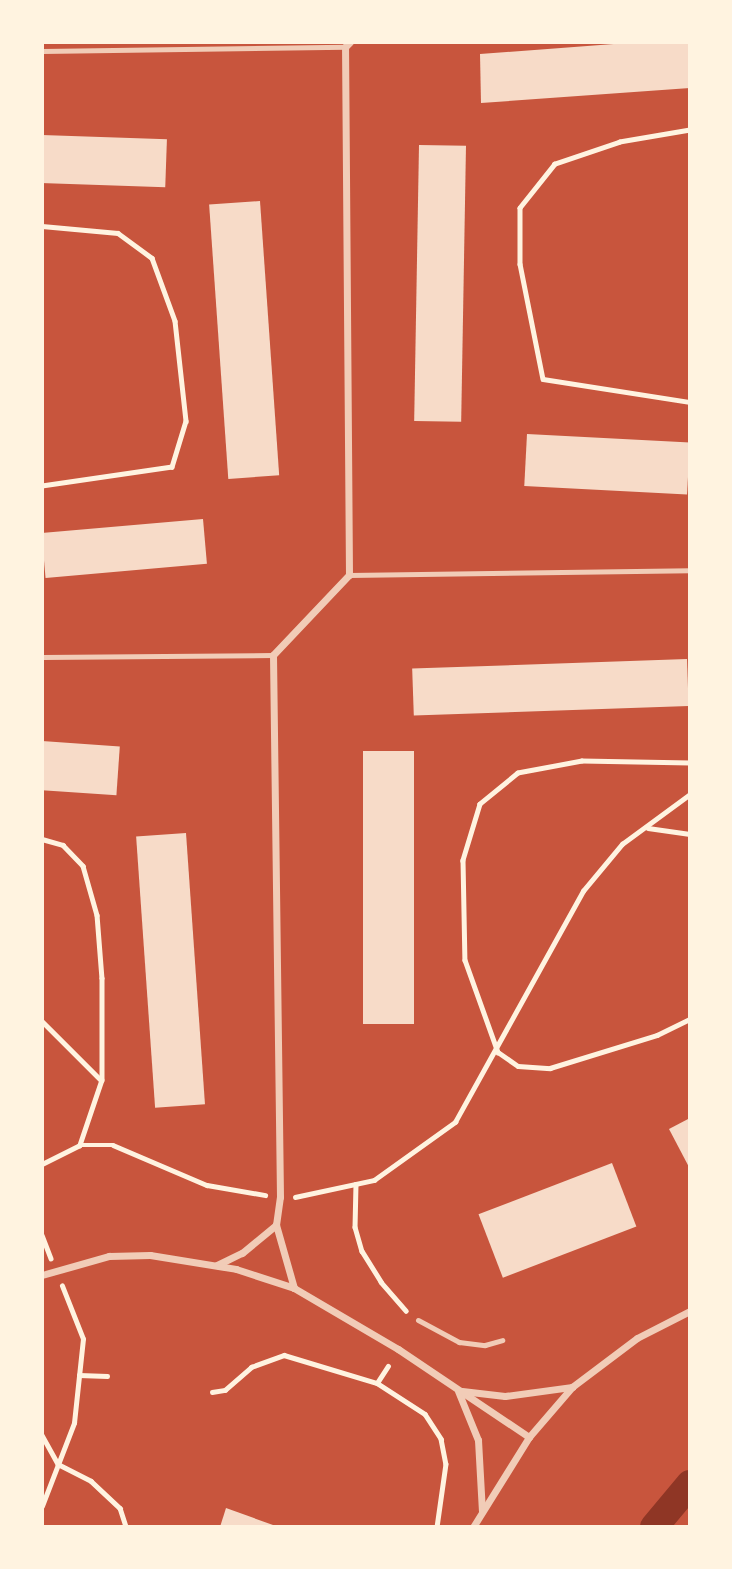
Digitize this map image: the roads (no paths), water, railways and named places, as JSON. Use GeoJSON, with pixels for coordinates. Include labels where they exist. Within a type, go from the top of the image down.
{"type":"FeatureCollection","features":[{"type":"Feature","properties":{"kind":"street"},"geometry":{"type":"LineString","coordinates":[[294,1287],[276,1225],[280,1196],[273,655],[349,575],[347,45]]}},
{"type":"Feature","properties":{"kind":"street"},"geometry":{"type":"LineString","coordinates":[[217,1265],[242,1253],[276,1225]]}},
{"type":"Feature","properties":{"kind":"street"},"geometry":{"type":"LineString","coordinates":[[42,1275],[109,1256],[150,1255],[217,1265],[294,1287],[528,1437]]}},
{"type":"Feature","properties":{"kind":"street"},"geometry":{"type":"LineString","coordinates":[[473,1527],[528,1437],[572,1387],[637,1338],[690,1311]]}},
{"type":"Feature","properties":{"kind":"street"},"geometry":{"type":"LineString","coordinates":[[458,1391],[505,1396],[572,1387]]}},
{"type":"Feature","properties":{"kind":"street"},"geometry":{"type":"LineString","coordinates":[[458,1391],[478,1440],[482,1511]]}},
{"type":"Feature","properties":{"kind":"lane"},"geometry":{"type":"LineString","coordinates":[[42,51],[347,45]]}},
{"type":"Feature","properties":{"kind":"lane"},"geometry":{"type":"LineString","coordinates":[[349,575],[690,570]]}},
{"type":"Feature","properties":{"kind":"lane"},"geometry":{"type":"LineString","coordinates":[[42,657],[273,655]]}},
{"type":"Feature","properties":{"kind":"lane"},"geometry":{"type":"LineString","coordinates":[[418,1320],[459,1342],[485,1345],[502,1340]]}},
{"type":"Feature","properties":{"kind":"waterway"},"geometry":{"type":"LineString","coordinates":[[654,1527],[690,1484]]}}]}
